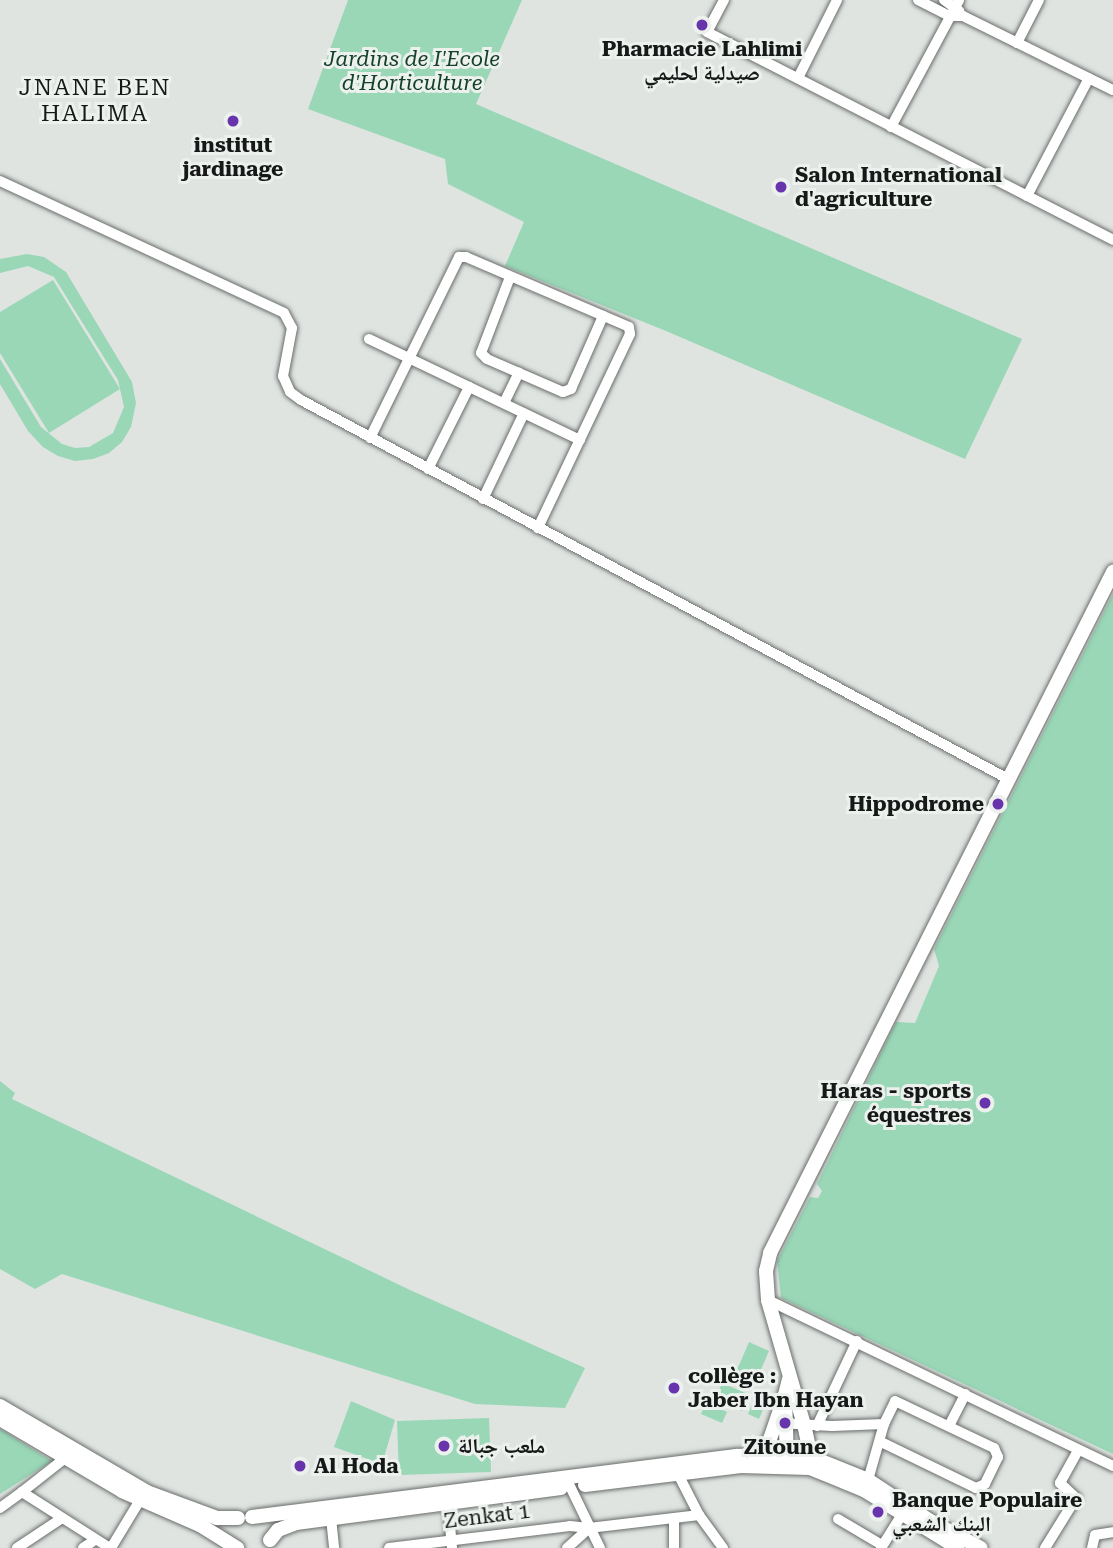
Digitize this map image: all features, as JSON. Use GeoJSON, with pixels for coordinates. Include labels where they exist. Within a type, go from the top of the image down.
{"type":"FeatureCollection","features":[{"type":"Feature","properties":{"kind":"main road"},"geometry":{"type":"LineString","coordinates":[[811,1462],[811,1425],[789,1378],[768,1300],[766,1271],[770,1253],[1113,572]]}},
{"type":"Feature","properties":{"kind":"main road"},"geometry":{"type":"LineString","coordinates":[[787,1459],[781,1423],[789,1378]]}},
{"type":"Feature","properties":{"kind":"main road"},"geometry":{"type":"LineString","coordinates":[[0,1406],[69,1455],[140,1500],[200,1525],[233,1546]]}},
{"type":"Feature","properties":{"kind":"main road"},"geometry":{"type":"LineString","coordinates":[[0,1419],[147,1492],[216,1518],[245,1518],[568,1483],[678,1474],[787,1459]]}},
{"type":"Feature","properties":{"kind":"main road"},"geometry":{"type":"LineString","coordinates":[[760,1454],[781,1423]]}},
{"type":"Feature","properties":{"kind":"main road"},"geometry":{"type":"LineString","coordinates":[[267,1545],[286,1526],[760,1454],[811,1462],[866,1485],[981,1548]]}},
{"type":"Feature","properties":{"kind":"main road"},"geometry":{"type":"LineString","coordinates":[[866,1485],[902,1514],[958,1548]]}},
{"type":"Feature","properties":{"kind":"main road"},"geometry":{"type":"LineString","coordinates":[[233,1546],[228,1528],[245,1518],[268,1525],[267,1545]]}},
{"type":"Feature","properties":{"kind":"street"},"geometry":{"type":"LineString","coordinates":[[724,0],[707,32],[1113,240]]}},
{"type":"Feature","properties":{"kind":"street"},"geometry":{"type":"LineString","coordinates":[[798,78],[837,0]]}},
{"type":"Feature","properties":{"kind":"street"},"geometry":{"type":"LineString","coordinates":[[918,0],[957,9]]}},
{"type":"Feature","properties":{"kind":"street"},"geometry":{"type":"LineString","coordinates":[[944,0],[1017,43],[1113,90]]}},
{"type":"Feature","properties":{"kind":"street"},"geometry":{"type":"LineString","coordinates":[[1017,43],[1040,0]]}},
{"type":"Feature","properties":{"kind":"street"},"geometry":{"type":"LineString","coordinates":[[891,127],[957,9]]}},
{"type":"Feature","properties":{"kind":"street"},"geometry":{"type":"LineString","coordinates":[[1027,196],[1089,78]]}},
{"type":"Feature","properties":{"kind":"street"},"geometry":{"type":"LineString","coordinates":[[0,181],[284,313],[292,328],[284,365],[286,387],[301,400],[1010,780]]}},
{"type":"Feature","properties":{"kind":"street"},"geometry":{"type":"LineString","coordinates":[[370,438],[456,259],[466,257],[629,327],[630,334],[538,528]]}},
{"type":"Feature","properties":{"kind":"street"},"geometry":{"type":"LineString","coordinates":[[510,277],[480,348],[487,359],[563,392],[571,389],[603,316]]}},
{"type":"Feature","properties":{"kind":"street"},"geometry":{"type":"LineString","coordinates":[[369,339],[580,440]]}},
{"type":"Feature","properties":{"kind":"street"},"geometry":{"type":"LineString","coordinates":[[504,403],[519,372]]}},
{"type":"Feature","properties":{"kind":"street"},"geometry":{"type":"LineString","coordinates":[[428,469],[469,387]]}},
{"type":"Feature","properties":{"kind":"street"},"geometry":{"type":"LineString","coordinates":[[483,499],[524,413]]}},
{"type":"Feature","properties":{"kind":"street"},"geometry":{"type":"LineString","coordinates":[[768,1300],[1113,1466]]}},
{"type":"Feature","properties":{"kind":"street"},"geometry":{"type":"LineString","coordinates":[[811,1425],[857,1341]]}},
{"type":"Feature","properties":{"kind":"street"},"geometry":{"type":"LineString","coordinates":[[949,1426],[965,1394]]}},
{"type":"Feature","properties":{"kind":"street"},"geometry":{"type":"LineString","coordinates":[[866,1485],[881,1442],[884,1424],[895,1401],[997,1451],[998,1457],[981,1488],[976,1488],[881,1442]]}},
{"type":"Feature","properties":{"kind":"street"},"geometry":{"type":"LineString","coordinates":[[781,1423],[884,1424]]}},
{"type":"Feature","properties":{"kind":"street"},"geometry":{"type":"LineString","coordinates":[[1045,1548],[1076,1499],[1060,1483],[1078,1450]]}},
{"type":"Feature","properties":{"kind":"street"},"geometry":{"type":"LineString","coordinates":[[0,1508],[69,1455]]}},
{"type":"Feature","properties":{"kind":"street"},"geometry":{"type":"LineString","coordinates":[[678,1474],[699,1514],[723,1548]]}},
{"type":"Feature","properties":{"kind":"street"},"geometry":{"type":"LineString","coordinates":[[568,1483],[600,1548]]}},
{"type":"Feature","properties":{"kind":"street"},"geometry":{"type":"LineString","coordinates":[[22,1492],[110,1548],[140,1500]]}},
{"type":"Feature","properties":{"kind":"street"},"geometry":{"type":"LineString","coordinates":[[448,1503],[452,1544]]}},
{"type":"Feature","properties":{"kind":"street","name":"Zenkat 1"},"geometry":{"type":"LineString","coordinates":[[389,1548],[452,1544],[570,1526],[589,1528],[699,1514]]}},
{"type":"Feature","properties":{"kind":"street"},"geometry":{"type":"LineString","coordinates":[[838,1519],[882,1546],[902,1514]]}},
{"type":"Feature","properties":{"kind":"street"},"geometry":{"type":"LineString","coordinates":[[17,1548],[62,1518]]}},
{"type":"Feature","properties":{"kind":"street"},"geometry":{"type":"LineString","coordinates":[[331,1518],[334,1548]]}},
{"type":"Feature","properties":{"kind":"street"},"geometry":{"type":"LineString","coordinates":[[674,1518],[674,1548]]}},
{"type":"Feature","properties":{"kind":"street"},"geometry":{"type":"LineString","coordinates":[[567,1548],[589,1528]]}},
{"type":"Feature","properties":{"kind":"street"},"geometry":{"type":"LineString","coordinates":[[1092,1548],[1095,1535],[1113,1532]]}},
{"type":"Feature","properties":{"kind":"street"},"geometry":{"type":"LineString","coordinates":[[83,1548],[95,1539]]}},
{"type":"Feature","properties":{"kind":"green space","name":"Jardins de I'Ecole d'Horticulture"},"geometry":{"type":"Polygon","coordinates":[[[348,0],[522,0],[476,104],[1022,339],[965,459],[666,331],[505,266],[524,222],[448,184],[445,159],[308,109],[348,0]]]}},
{"type":"Feature","properties":{"kind":"green space"},"geometry":{"type":"Polygon","coordinates":[[[27,254],[44,257],[66,272],[132,382],[136,403],[131,427],[122,442],[109,453],[93,459],[75,461],[58,456],[43,447],[28,431],[0,384],[0,359],[41,427],[62,444],[75,448],[89,447],[113,433],[124,407],[118,380],[54,277],[28,266],[0,273],[0,259],[27,254]]]}},
{"type":"Feature","properties":{"kind":"green space"},"geometry":{"type":"Polygon","coordinates":[[[53,280],[120,389],[49,433],[0,353],[0,312],[53,280]]]}},
{"type":"Feature","properties":{"kind":"green space","name":"Haras - sports équestres"},"geometry":{"type":"Polygon","coordinates":[[[1113,594],[1113,1454],[781,1298],[777,1261],[810,1197],[818,1198],[822,1191],[817,1184],[896,1022],[915,1023],[939,966],[934,949],[1113,594]]]}},
{"type":"Feature","properties":{"kind":"green space"},"geometry":{"type":"Polygon","coordinates":[[[0,1081],[15,1093],[12,1099],[410,1290],[585,1368],[565,1408],[475,1404],[62,1274],[35,1289],[0,1269],[0,1081]]]}},
{"type":"Feature","properties":{"kind":"green space"},"geometry":{"type":"Polygon","coordinates":[[[749,1342],[769,1351],[753,1388],[733,1379],[749,1342]]]}},
{"type":"Feature","properties":{"kind":"green space"},"geometry":{"type":"Polygon","coordinates":[[[722,1383],[750,1395],[742,1411],[715,1399],[722,1383]]]}},
{"type":"Feature","properties":{"kind":"green space"},"geometry":{"type":"Polygon","coordinates":[[[757,1393],[768,1398],[759,1419],[748,1414],[757,1393]]]}},
{"type":"Feature","properties":{"kind":"green space"},"geometry":{"type":"Polygon","coordinates":[[[351,1401],[395,1420],[382,1464],[334,1447],[351,1401]]]}},
{"type":"Feature","properties":{"kind":"green space"},"geometry":{"type":"Polygon","coordinates":[[[706,1403],[727,1412],[722,1423],[701,1414],[706,1403]]]}},
{"type":"Feature","properties":{"kind":"green space","name":"ملعب جبالة"},"geometry":{"type":"Polygon","coordinates":[[[489,1418],[491,1472],[399,1475],[397,1421],[489,1418]]]}},
{"type":"Feature","properties":{"kind":"green space"},"geometry":{"type":"Polygon","coordinates":[[[0,1429],[52,1461],[0,1494],[0,1429]]]}},
{"type":"Feature","properties":{"kind":"place","name":"Pharmacie Lahlimi صيدلية لحليمي"},"geometry":{"type":"Point","coordinates":[702,25]}},
{"type":"Feature","properties":{"kind":"place","name":"institut jardinage"},"geometry":{"type":"Point","coordinates":[233,121]}},
{"type":"Feature","properties":{"kind":"place","name":"Salon International d'agriculture"},"geometry":{"type":"Point","coordinates":[781,187]}},
{"type":"Feature","properties":{"kind":"place","name":"Hippodrome"},"geometry":{"type":"Point","coordinates":[998,804]}},
{"type":"Feature","properties":{"kind":"place","name":"Haras - sports équestres"},"geometry":{"type":"Point","coordinates":[985,1103]}},
{"type":"Feature","properties":{"kind":"place","name":"collège : Jaber Ibn Hayan"},"geometry":{"type":"Point","coordinates":[674,1388]}},
{"type":"Feature","properties":{"kind":"place","name":"Zitoune"},"geometry":{"type":"Point","coordinates":[785,1423]}},
{"type":"Feature","properties":{"kind":"place","name":"ملعب جبالة"},"geometry":{"type":"Point","coordinates":[444,1446]}},
{"type":"Feature","properties":{"kind":"place","name":"Al Hoda"},"geometry":{"type":"Point","coordinates":[300,1466]}},
{"type":"Feature","properties":{"kind":"place","name":"Banque Populaire البنك الشعبي"},"geometry":{"type":"Point","coordinates":[878,1512]}},
{"type":"Feature","properties":{"kind":"district","name":"JNANE BEN HALIMA"},"geometry":{"type":"Point","coordinates":[95,101]}}]}
